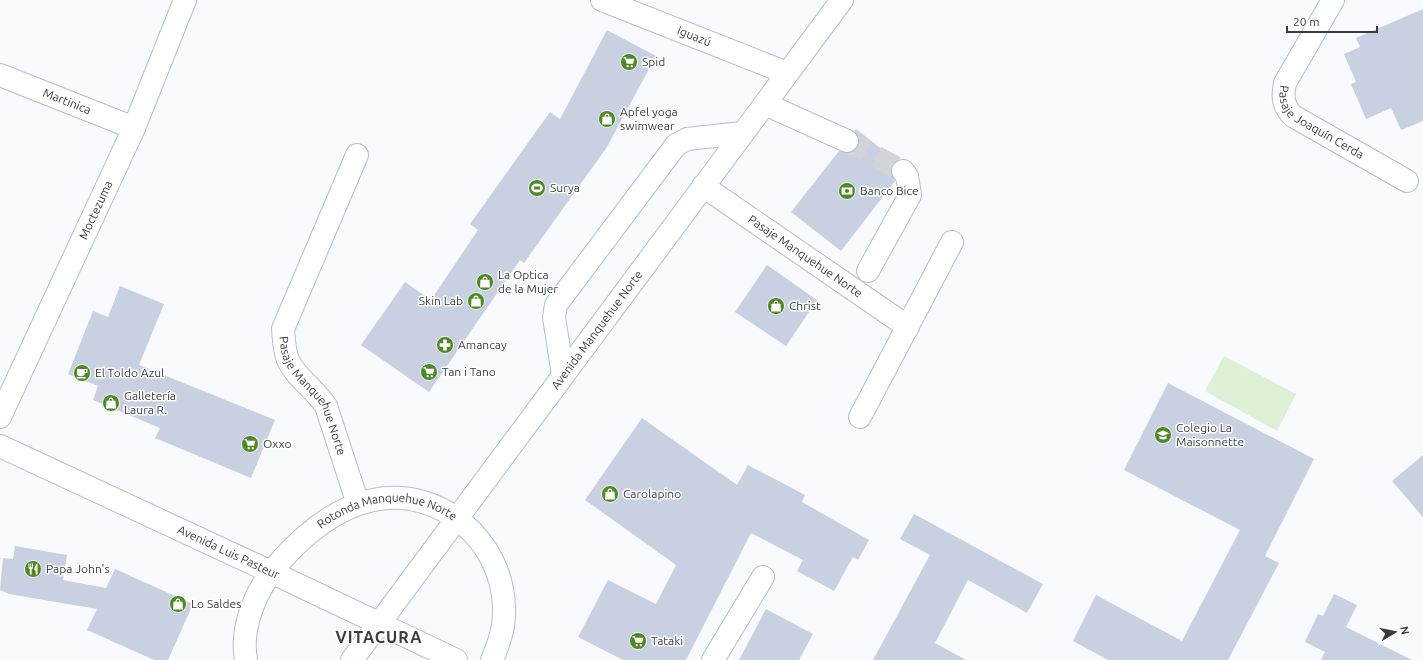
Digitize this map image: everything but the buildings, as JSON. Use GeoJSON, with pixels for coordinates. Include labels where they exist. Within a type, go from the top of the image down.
{"type":"FeatureCollection","features":[{"type":"Feature","properties":{"kind":"street","name":"Moctezuma"},"geometry":{"type":"LineString","coordinates":[[0,417],[134,128],[185,0]]}},
{"type":"Feature","properties":{"kind":"street","name":"Iguazú"},"geometry":{"type":"LineString","coordinates":[[602,0],[787,73]]}},
{"type":"Feature","properties":{"kind":"street","name":"Avenida Manquehue Norte"},"geometry":{"type":"LineString","coordinates":[[352,660],[842,0]]}},
{"type":"Feature","properties":{"kind":"street","name":"Pasaje Joaquín Cerda"},"geometry":{"type":"LineString","coordinates":[[1333,0],[1285,83],[1283,93],[1287,111],[1296,119],[1407,182]]}},
{"type":"Feature","properties":{"kind":"street","name":"Martinica"},"geometry":{"type":"LineString","coordinates":[[0,75],[134,128]]}},
{"type":"Feature","properties":{"kind":"street"},"geometry":{"type":"LineString","coordinates":[[764,104],[847,141]]}},
{"type":"Feature","properties":{"kind":"street"},"geometry":{"type":"LineString","coordinates":[[563,375],[554,317],[555,309],[561,299],[676,145],[687,139],[742,134]]}},
{"type":"Feature","properties":{"kind":"street","name":"Pasaje Manquehue Norte"},"geometry":{"type":"LineString","coordinates":[[357,155],[283,329],[284,345],[288,360],[296,372],[320,396],[326,406],[358,504]]}},
{"type":"Feature","properties":{"kind":"street"},"geometry":{"type":"LineString","coordinates":[[868,271],[910,195],[907,176],[903,171]]}},
{"type":"Feature","properties":{"kind":"street","name":"Pasaje Manquehue Norte"},"geometry":{"type":"LineString","coordinates":[[703,186],[908,327]]}},
{"type":"Feature","properties":{"kind":"street"},"geometry":{"type":"LineString","coordinates":[[860,417],[952,242]]}},
{"type":"Feature","properties":{"kind":"street","name":"Avenida Luis Pasteur"},"geometry":{"type":"LineString","coordinates":[[0,446],[456,660]]}},
{"type":"Feature","properties":{"kind":"street","name":"Rotonda Manquehue Norte"},"geometry":{"type":"LineString","coordinates":[[246,660],[246,636],[249,617],[262,586],[271,572],[307,535],[327,520],[358,504],[392,498],[409,499],[432,505],[457,517],[472,530],[491,556],[503,592],[503,625],[500,641],[492,660]]}},
{"type":"Feature","properties":{"kind":"street"},"geometry":{"type":"LineString","coordinates":[[713,660],[763,578]]}},
{"type":"Feature","properties":{"kind":"green space"},"geometry":{"type":"Polygon","coordinates":[[[1224,356],[1296,394],[1277,431],[1205,391],[1224,356]]]}},
{"type":"Feature","properties":{"kind":"tunnel"},"geometry":{"type":"LineString","coordinates":[[847,141],[903,171]]}},
{"type":"Feature","properties":{"kind":"place","name":"Spid"},"geometry":{"type":"Point","coordinates":[629,62]}},
{"type":"Feature","properties":{"kind":"place","name":"Apfel yoga swimwear"},"geometry":{"type":"Point","coordinates":[607,119]}},
{"type":"Feature","properties":{"kind":"place","name":"Surya"},"geometry":{"type":"Point","coordinates":[537,188]}},
{"type":"Feature","properties":{"kind":"place","name":"Banco Bice"},"geometry":{"type":"Point","coordinates":[847,191]}},
{"type":"Feature","properties":{"kind":"place","name":"La Optica de la Mujer"},"geometry":{"type":"Point","coordinates":[485,282]}},
{"type":"Feature","properties":{"kind":"place","name":"Skin Lab"},"geometry":{"type":"Point","coordinates":[476,301]}},
{"type":"Feature","properties":{"kind":"place","name":"Christ"},"geometry":{"type":"Point","coordinates":[776,306]}},
{"type":"Feature","properties":{"kind":"place","name":"Amancay"},"geometry":{"type":"Point","coordinates":[445,345]}},
{"type":"Feature","properties":{"kind":"place","name":"Tan i Tano"},"geometry":{"type":"Point","coordinates":[429,372]}},
{"type":"Feature","properties":{"kind":"place","name":"El Toldo Azul"},"geometry":{"type":"Point","coordinates":[82,373]}},
{"type":"Feature","properties":{"kind":"place","name":"Galletería Laura R."},"geometry":{"type":"Point","coordinates":[111,403]}},
{"type":"Feature","properties":{"kind":"place","name":"Colegio La Maisonnette"},"geometry":{"type":"Point","coordinates":[1163,435]}},
{"type":"Feature","properties":{"kind":"place","name":"Oxxo"},"geometry":{"type":"Point","coordinates":[250,444]}},
{"type":"Feature","properties":{"kind":"place","name":"Carolapino"},"geometry":{"type":"Point","coordinates":[610,494]}},
{"type":"Feature","properties":{"kind":"place","name":"Papa John's"},"geometry":{"type":"Point","coordinates":[33,569]}},
{"type":"Feature","properties":{"kind":"place","name":"Lo Saldes"},"geometry":{"type":"Point","coordinates":[178,604]}},
{"type":"Feature","properties":{"kind":"place","name":"Tataki"},"geometry":{"type":"Point","coordinates":[638,641]}},
{"type":"Feature","properties":{"kind":"district","name":"VITACURA"},"geometry":{"type":"Point","coordinates":[379,637]}}]}
